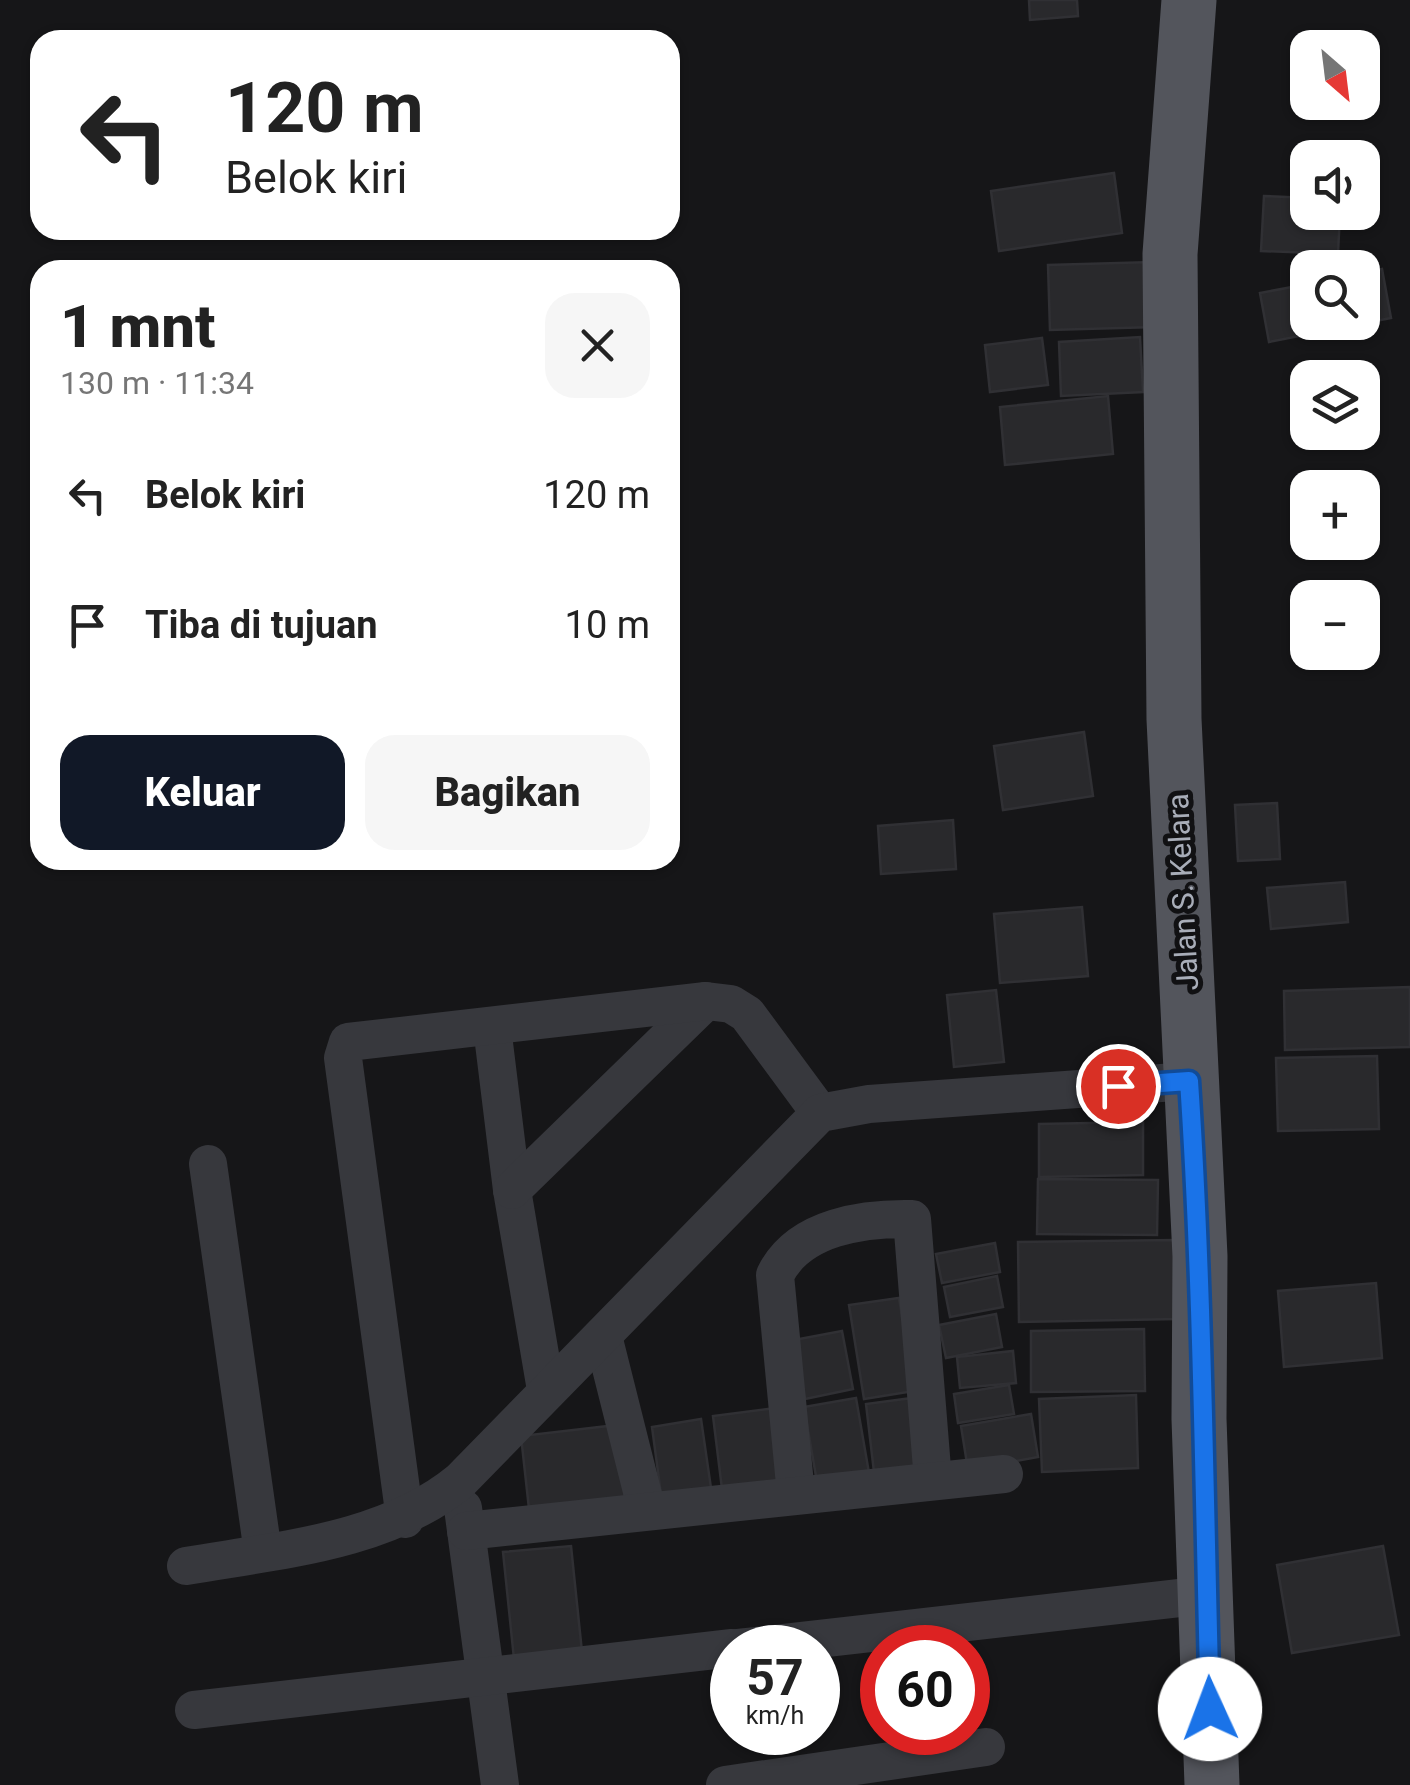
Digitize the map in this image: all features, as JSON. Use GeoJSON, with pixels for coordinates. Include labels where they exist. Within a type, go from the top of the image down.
{"type":"FeatureCollection","features":[{"type":"Feature","properties":{"kind":"main road","name":"Jalan S. Kelara"},"geometry":{"type":"LineString","coordinates":[[1189,0],[1170,254],[1174,719],[1200,1256],[1200,1418],[1212,1785]]}},
{"type":"Feature","properties":{"kind":"street"},"geometry":{"type":"LineString","coordinates":[[404,1519],[342,1052],[348,1042],[706,1001],[731,1004],[747,1014],[820,1113]]}},
{"type":"Feature","properties":{"kind":"street"},"geometry":{"type":"LineString","coordinates":[[512,1190],[706,1001]]}},
{"type":"Feature","properties":{"kind":"street"},"geometry":{"type":"LineString","coordinates":[[492,1027],[512,1190],[546,1390]]}},
{"type":"Feature","properties":{"kind":"street"},"geometry":{"type":"LineString","coordinates":[[186,1566],[264,1553],[404,1519],[460,1481],[820,1113],[868,1104],[1189,1081]]}},
{"type":"Feature","properties":{"kind":"street"},"geometry":{"type":"LineString","coordinates":[[208,1164],[264,1553]]}},
{"type":"Feature","properties":{"kind":"street"},"geometry":{"type":"LineString","coordinates":[[796,1496],[775,1275],[818,1236],[840,1226],[877,1218],[912,1218],[933,1481]]}},
{"type":"Feature","properties":{"kind":"street"},"geometry":{"type":"LineString","coordinates":[[603,1336],[647,1510]]}},
{"type":"Feature","properties":{"kind":"street"},"geometry":{"type":"LineString","coordinates":[[466,1531],[1004,1474]]}},
{"type":"Feature","properties":{"kind":"street"},"geometry":{"type":"LineString","coordinates":[[460,1481],[500,1785]]}},
{"type":"Feature","properties":{"kind":"street"},"geometry":{"type":"LineString","coordinates":[[840,1636],[1206,1595]]}},
{"type":"Feature","properties":{"kind":"street"},"geometry":{"type":"LineString","coordinates":[[194,1710],[710,1651]]}},
{"type":"Feature","properties":{"kind":"street"},"geometry":{"type":"LineString","coordinates":[[725,1785],[931,1755]]}},
{"type":"Feature","properties":{"kind":"building"},"geometry":{"type":"Polygon","coordinates":[[[1029,0],[1077,0],[1078,16],[1030,20],[1029,0]]]}},
{"type":"Feature","properties":{"kind":"building"},"geometry":{"type":"Polygon","coordinates":[[[1114,173],[1122,233],[999,251],[991,191],[1114,173]]]}},
{"type":"Feature","properties":{"kind":"building"},"geometry":{"type":"Polygon","coordinates":[[[1264,196],[1290,197],[1290,230],[1339,230],[1338,250],[1261,251],[1264,196]]]}},
{"type":"Feature","properties":{"kind":"building"},"geometry":{"type":"Polygon","coordinates":[[[1153,262],[1155,327],[1050,330],[1048,265],[1153,262]]]}},
{"type":"Feature","properties":{"kind":"building"},"geometry":{"type":"Polygon","coordinates":[[[1380,269],[1391,318],[1380,320],[1380,269]]]}},
{"type":"Feature","properties":{"kind":"building"},"geometry":{"type":"Polygon","coordinates":[[[1290,287],[1290,338],[1269,342],[1260,293],[1290,287]]]}},
{"type":"Feature","properties":{"kind":"building"},"geometry":{"type":"Polygon","coordinates":[[[1140,337],[1143,392],[1061,396],[1059,342],[1140,337]]]}},
{"type":"Feature","properties":{"kind":"building"},"geometry":{"type":"Polygon","coordinates":[[[1042,338],[1048,385],[990,392],[985,345],[1042,338]]]}},
{"type":"Feature","properties":{"kind":"building"},"geometry":{"type":"Polygon","coordinates":[[[1108,396],[1113,454],[1005,465],[1000,407],[1108,396]]]}},
{"type":"Feature","properties":{"kind":"building"},"geometry":{"type":"Polygon","coordinates":[[[1084,732],[1093,796],[1003,810],[994,746],[1084,732]]]}},
{"type":"Feature","properties":{"kind":"building"},"geometry":{"type":"Polygon","coordinates":[[[1277,803],[1280,859],[1238,861],[1235,805],[1277,803]]]}},
{"type":"Feature","properties":{"kind":"building"},"geometry":{"type":"Polygon","coordinates":[[[953,820],[956,869],[881,874],[878,826],[953,820]]]}},
{"type":"Feature","properties":{"kind":"building"},"geometry":{"type":"Polygon","coordinates":[[[1345,882],[1348,922],[1271,929],[1267,888],[1345,882]]]}},
{"type":"Feature","properties":{"kind":"building"},"geometry":{"type":"Polygon","coordinates":[[[1082,907],[1088,976],[1000,983],[994,914],[1082,907]]]}},
{"type":"Feature","properties":{"kind":"building"},"geometry":{"type":"Polygon","coordinates":[[[1410,987],[1410,1047],[1285,1050],[1284,991],[1410,987]]]}},
{"type":"Feature","properties":{"kind":"building"},"geometry":{"type":"Polygon","coordinates":[[[996,990],[1004,1062],[954,1067],[947,995],[996,990]]]}},
{"type":"Feature","properties":{"kind":"building"},"geometry":{"type":"Polygon","coordinates":[[[1377,1056],[1379,1129],[1278,1131],[1276,1058],[1377,1056]]]}},
{"type":"Feature","properties":{"kind":"building"},"geometry":{"type":"Polygon","coordinates":[[[1143,1122],[1143,1175],[1039,1177],[1039,1124],[1143,1122]]]}},
{"type":"Feature","properties":{"kind":"building"},"geometry":{"type":"Polygon","coordinates":[[[1038,1179],[1158,1180],[1157,1235],[1037,1234],[1038,1179]]]}},
{"type":"Feature","properties":{"kind":"building"},"geometry":{"type":"Polygon","coordinates":[[[1175,1240],[1176,1319],[1019,1322],[1018,1242],[1175,1240]]]}},
{"type":"Feature","properties":{"kind":"building"},"geometry":{"type":"Polygon","coordinates":[[[995,1243],[1000,1272],[942,1283],[936,1254],[995,1243]]]}},
{"type":"Feature","properties":{"kind":"building"},"geometry":{"type":"Polygon","coordinates":[[[997,1276],[1003,1307],[950,1317],[944,1287],[997,1276]]]}},
{"type":"Feature","properties":{"kind":"building"},"geometry":{"type":"Polygon","coordinates":[[[1376,1283],[1382,1358],[1284,1367],[1278,1291],[1376,1283]]]}},
{"type":"Feature","properties":{"kind":"building"},"geometry":{"type":"Polygon","coordinates":[[[899,1298],[914,1391],[864,1399],[849,1305],[899,1298]]]}},
{"type":"Feature","properties":{"kind":"building"},"geometry":{"type":"Polygon","coordinates":[[[996,1314],[1002,1347],[946,1358],[939,1325],[996,1314]]]}},
{"type":"Feature","properties":{"kind":"building"},"geometry":{"type":"Polygon","coordinates":[[[1144,1329],[1145,1391],[1031,1392],[1031,1331],[1144,1329]]]}},
{"type":"Feature","properties":{"kind":"building"},"geometry":{"type":"Polygon","coordinates":[[[842,1331],[853,1389],[805,1399],[794,1340],[842,1331]]]}},
{"type":"Feature","properties":{"kind":"building"},"geometry":{"type":"Polygon","coordinates":[[[1013,1351],[1016,1383],[960,1388],[957,1357],[1013,1351]]]}},
{"type":"Feature","properties":{"kind":"building"},"geometry":{"type":"Polygon","coordinates":[[[1009,1385],[1014,1414],[958,1423],[954,1394],[1009,1385]]]}},
{"type":"Feature","properties":{"kind":"building"},"geometry":{"type":"Polygon","coordinates":[[[1136,1395],[1138,1468],[1042,1472],[1039,1399],[1136,1395]]]}},
{"type":"Feature","properties":{"kind":"building"},"geometry":{"type":"Polygon","coordinates":[[[856,1398],[869,1473],[817,1482],[804,1407],[856,1398]]]}},
{"type":"Feature","properties":{"kind":"building"},"geometry":{"type":"Polygon","coordinates":[[[912,1398],[920,1466],[874,1472],[866,1404],[912,1398]]]}},
{"type":"Feature","properties":{"kind":"building"},"geometry":{"type":"Polygon","coordinates":[[[776,1408],[785,1489],[723,1497],[713,1416],[776,1408]]]}},
{"type":"Feature","properties":{"kind":"building"},"geometry":{"type":"Polygon","coordinates":[[[1031,1414],[1038,1457],[968,1470],[961,1426],[1031,1414]]]}},
{"type":"Feature","properties":{"kind":"building"},"geometry":{"type":"Polygon","coordinates":[[[701,1419],[712,1495],[662,1502],[652,1427],[701,1419]]]}},
{"type":"Feature","properties":{"kind":"building"},"geometry":{"type":"Polygon","coordinates":[[[617,1425],[625,1499],[529,1509],[521,1436],[617,1425]]]}},
{"type":"Feature","properties":{"kind":"building"},"geometry":{"type":"Polygon","coordinates":[[[571,1546],[582,1652],[514,1659],[503,1552],[571,1546]]]}},
{"type":"Feature","properties":{"kind":"building"},"geometry":{"type":"Polygon","coordinates":[[[1383,1546],[1399,1635],[1292,1653],[1277,1565],[1383,1546]]]}},
{"type":"Feature","properties":{"kind":"route"},"geometry":{"type":"LineString","coordinates":[[1118,1086],[1189,1081],[1200,1256],[1200,1418],[1210,1709]]}}]}
